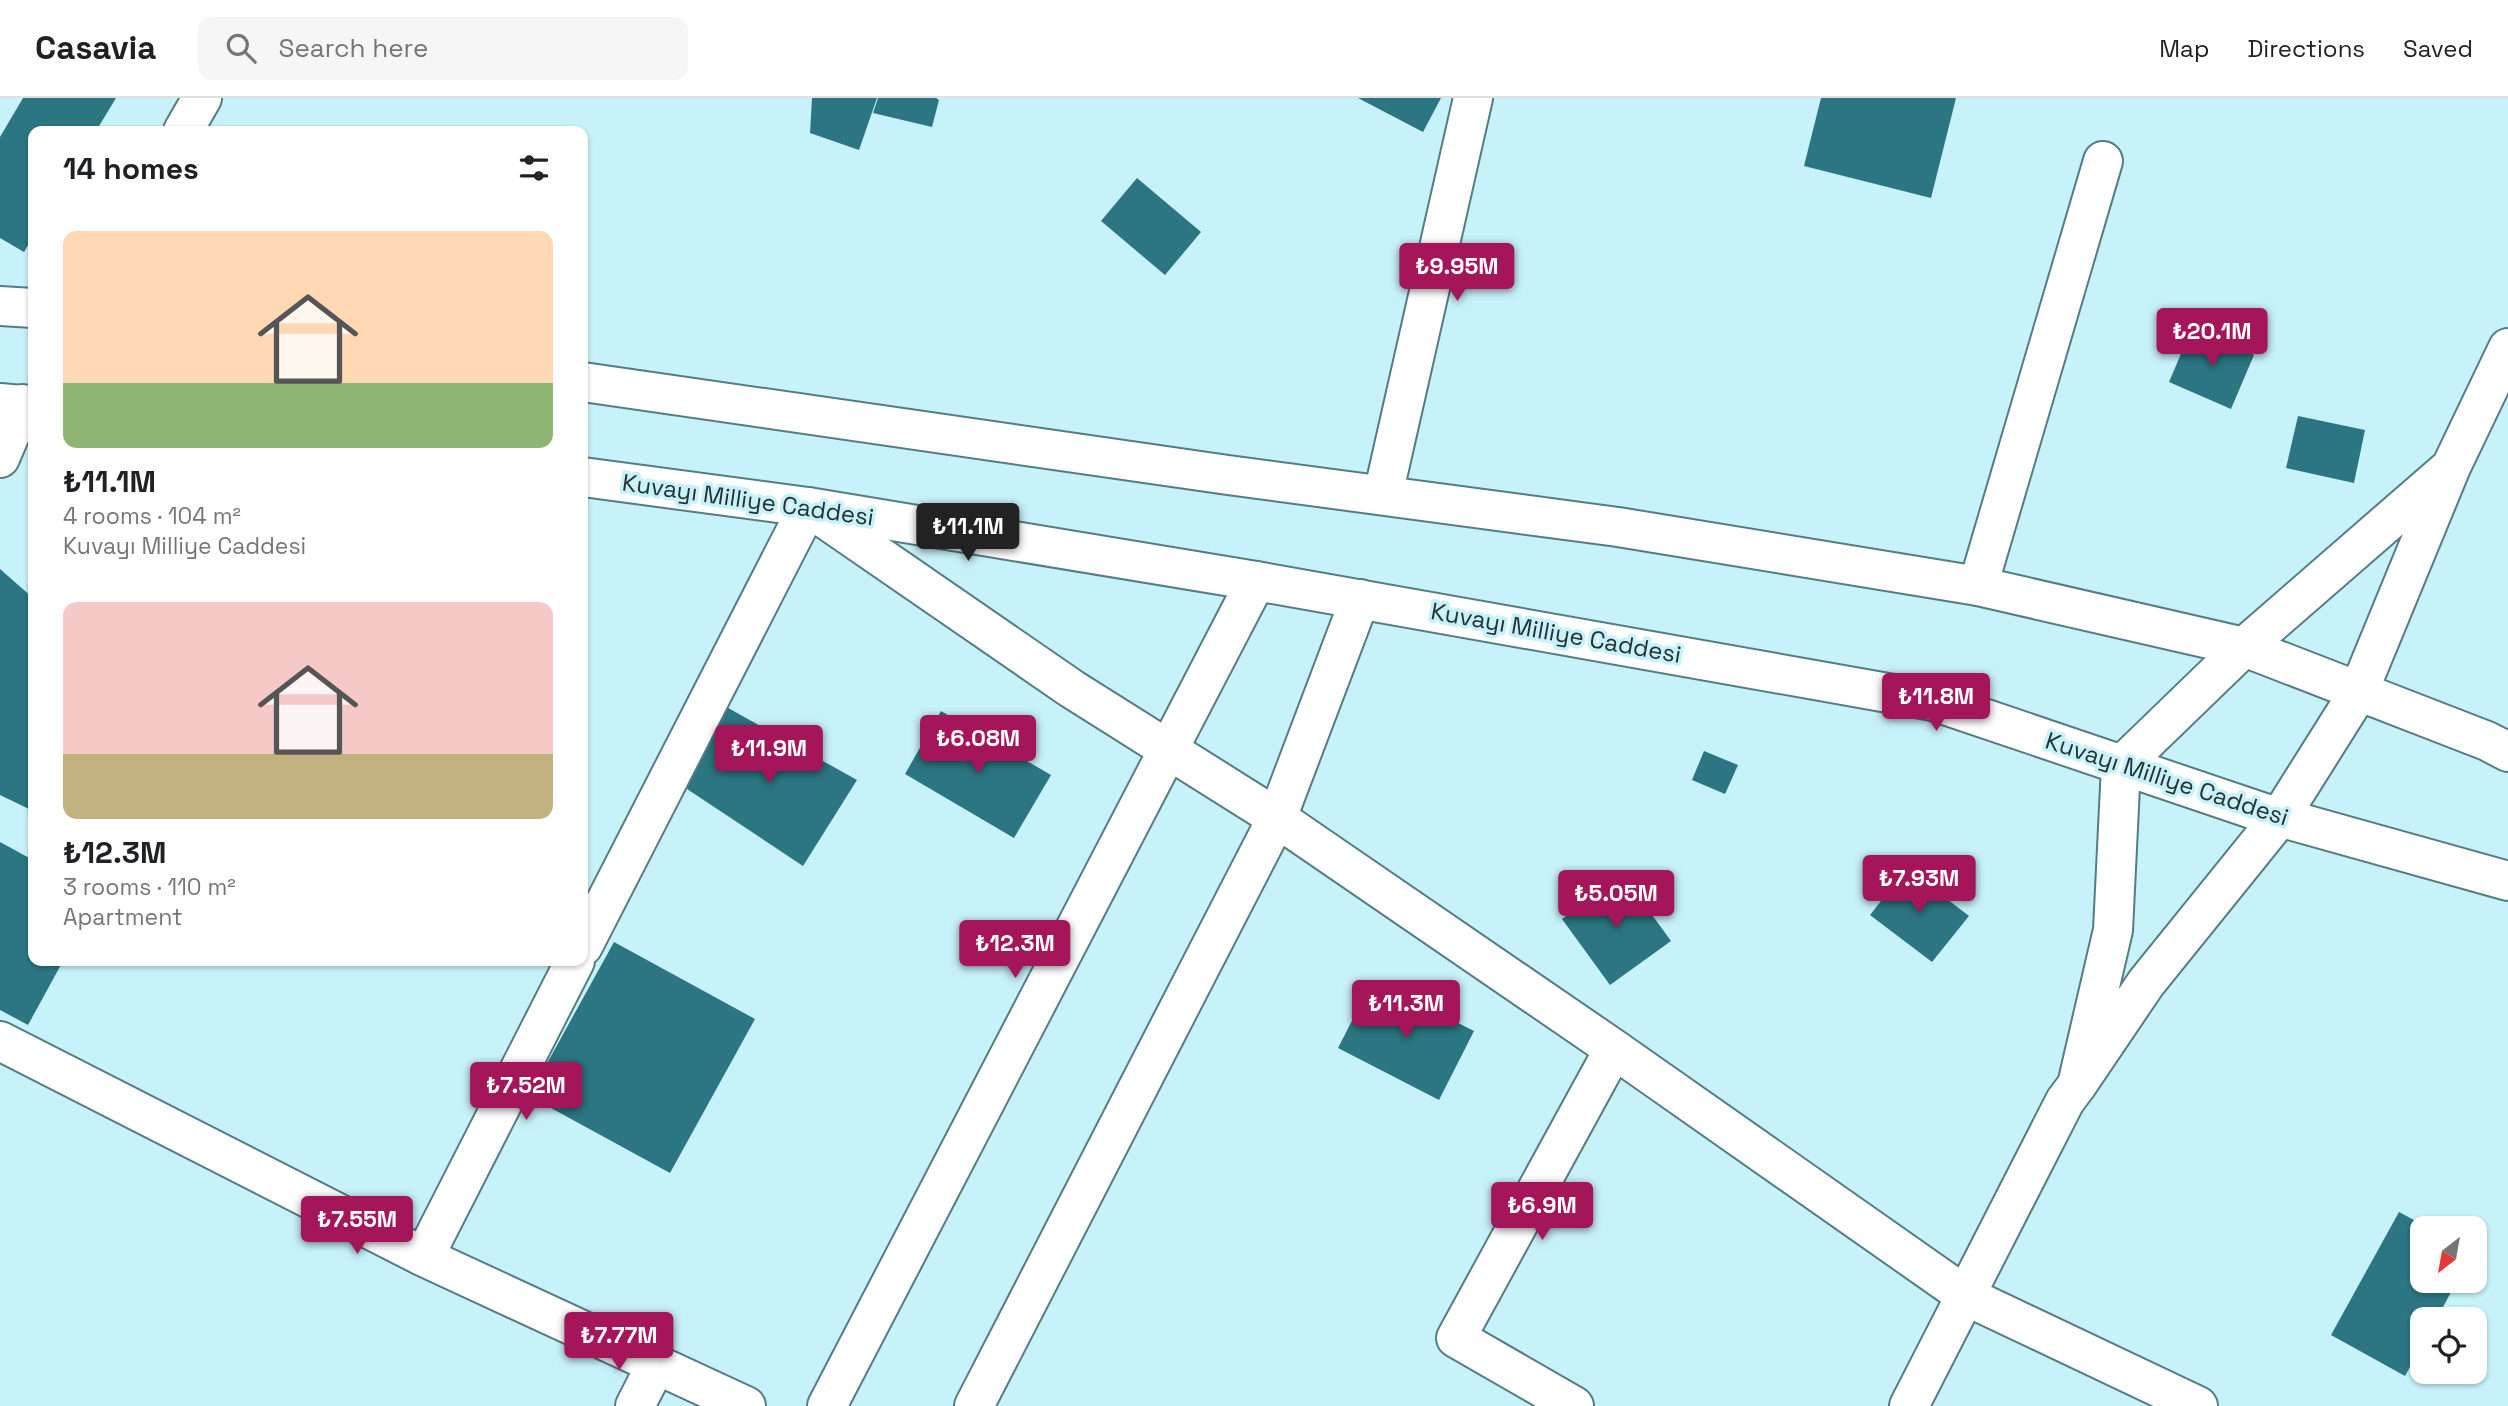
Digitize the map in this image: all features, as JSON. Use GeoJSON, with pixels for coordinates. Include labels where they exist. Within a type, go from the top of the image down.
{"type":"FeatureCollection","features":[{"type":"Feature","properties":{"kind":"street"},"geometry":{"type":"LineString","coordinates":[[186,126],[202,98]]}},
{"type":"Feature","properties":{"kind":"street"},"geometry":{"type":"LineString","coordinates":[[1383,495],[1473,98]]}},
{"type":"Feature","properties":{"kind":"street"},"geometry":{"type":"LineString","coordinates":[[1978,586],[2103,161]]}},
{"type":"Feature","properties":{"kind":"street"},"geometry":{"type":"LineString","coordinates":[[0,306],[28,307]]}},
{"type":"Feature","properties":{"kind":"street"},"geometry":{"type":"LineString","coordinates":[[1909,1406],[2065,1101],[2146,983],[2280,817],[2358,693],[2451,467],[2508,348]]}},
{"type":"Feature","properties":{"kind":"street"},"geometry":{"type":"LineString","coordinates":[[588,383],[1618,527],[1978,586],[2244,647],[2487,741],[2508,752]]}},
{"type":"Feature","properties":{"kind":"street"},"geometry":{"type":"LineString","coordinates":[[0,458],[19,404]]}},
{"type":"Feature","properties":{"kind":"street"},"geometry":{"type":"LineString","coordinates":[[2077,1085],[2113,930],[2121,766],[2244,647],[2451,467]]}},
{"type":"Feature","properties":{"kind":"street","name":"Kuvayı Milliye Caddesi"},"geometry":{"type":"LineString","coordinates":[[588,478],[808,507],[1360,598],[1933,701],[2280,817],[2508,881]]}},
{"type":"Feature","properties":{"kind":"street"},"geometry":{"type":"LineString","coordinates":[[588,936],[808,507],[1072,689],[1278,818],[1966,1296],[2198,1406]]}},
{"type":"Feature","properties":{"kind":"street"},"geometry":{"type":"LineString","coordinates":[[827,1406],[1256,581]]}},
{"type":"Feature","properties":{"kind":"street"},"geometry":{"type":"LineString","coordinates":[[974,1406],[1278,818],[1360,598]]}},
{"type":"Feature","properties":{"kind":"street"},"geometry":{"type":"LineString","coordinates":[[424,1257],[572,966]]}},
{"type":"Feature","properties":{"kind":"street"},"geometry":{"type":"LineString","coordinates":[[0,1041],[424,1257],[746,1406]]}},
{"type":"Feature","properties":{"kind":"street"},"geometry":{"type":"LineString","coordinates":[[1574,1406],[1455,1338],[1614,1049]]}},
{"type":"Feature","properties":{"kind":"street"},"geometry":{"type":"LineString","coordinates":[[635,1406],[656,1365]]}},
{"type":"Feature","properties":{"kind":"building"},"geometry":{"type":"Polygon","coordinates":[[[23,98],[116,98],[99,126],[28,126],[28,245],[24,252],[0,238],[0,137],[23,98]]]}},
{"type":"Feature","properties":{"kind":"building"},"geometry":{"type":"Polygon","coordinates":[[[812,98],[877,98],[859,150],[810,133],[812,98]]]}},
{"type":"Feature","properties":{"kind":"building"},"geometry":{"type":"Polygon","coordinates":[[[878,98],[936,98],[939,100],[932,127],[873,113],[878,98]]]}},
{"type":"Feature","properties":{"kind":"building"},"geometry":{"type":"Polygon","coordinates":[[[1358,98],[1441,98],[1423,132],[1358,98]]]}},
{"type":"Feature","properties":{"kind":"building"},"geometry":{"type":"Polygon","coordinates":[[[1821,98],[1956,98],[1931,198],[1804,166],[1821,98]]]}},
{"type":"Feature","properties":{"kind":"building"},"geometry":{"type":"Polygon","coordinates":[[[1137,178],[1201,232],[1165,275],[1101,221],[1137,178]]]}},
{"type":"Feature","properties":{"kind":"building"},"geometry":{"type":"Polygon","coordinates":[[[2192,328],[2254,355],[2231,409],[2169,382],[2192,328]]]}},
{"type":"Feature","properties":{"kind":"building"},"geometry":{"type":"Polygon","coordinates":[[[2298,416],[2365,430],[2354,483],[2286,468],[2298,416]]]}},
{"type":"Feature","properties":{"kind":"building"},"geometry":{"type":"Polygon","coordinates":[[[0,569],[28,594],[28,809],[0,795],[0,569]]]}},
{"type":"Feature","properties":{"kind":"building"},"geometry":{"type":"Polygon","coordinates":[[[721,704],[857,780],[803,866],[687,789],[721,704]]]}},
{"type":"Feature","properties":{"kind":"building"},"geometry":{"type":"Polygon","coordinates":[[[941,711],[1051,775],[1014,838],[905,774],[941,711]]]}},
{"type":"Feature","properties":{"kind":"building"},"geometry":{"type":"Polygon","coordinates":[[[1704,751],[1738,765],[1725,794],[1692,780],[1704,751]]]}},
{"type":"Feature","properties":{"kind":"building"},"geometry":{"type":"Polygon","coordinates":[[[0,842],[28,857],[28,966],[60,966],[28,1025],[0,1010],[0,842]]]}},
{"type":"Feature","properties":{"kind":"building"},"geometry":{"type":"Polygon","coordinates":[[[1907,868],[1969,916],[1932,962],[1870,915],[1907,868]]]}},
{"type":"Feature","properties":{"kind":"building"},"geometry":{"type":"Polygon","coordinates":[[[1623,875],[1671,941],[1610,985],[1562,919],[1623,875]]]}},
{"type":"Feature","properties":{"kind":"building"},"geometry":{"type":"Polygon","coordinates":[[[614,942],[755,1019],[670,1173],[529,1096],[614,942]]]}},
{"type":"Feature","properties":{"kind":"building"},"geometry":{"type":"Polygon","coordinates":[[[1373,980],[1474,1031],[1439,1100],[1338,1048],[1373,980]]]}},
{"type":"Feature","properties":{"kind":"building"},"geometry":{"type":"Polygon","coordinates":[[[2399,1212],[2410,1218],[2410,1293],[2451,1293],[2443,1307],[2410,1307],[2410,1367],[2405,1376],[2331,1335],[2399,1212]]]}}]}
